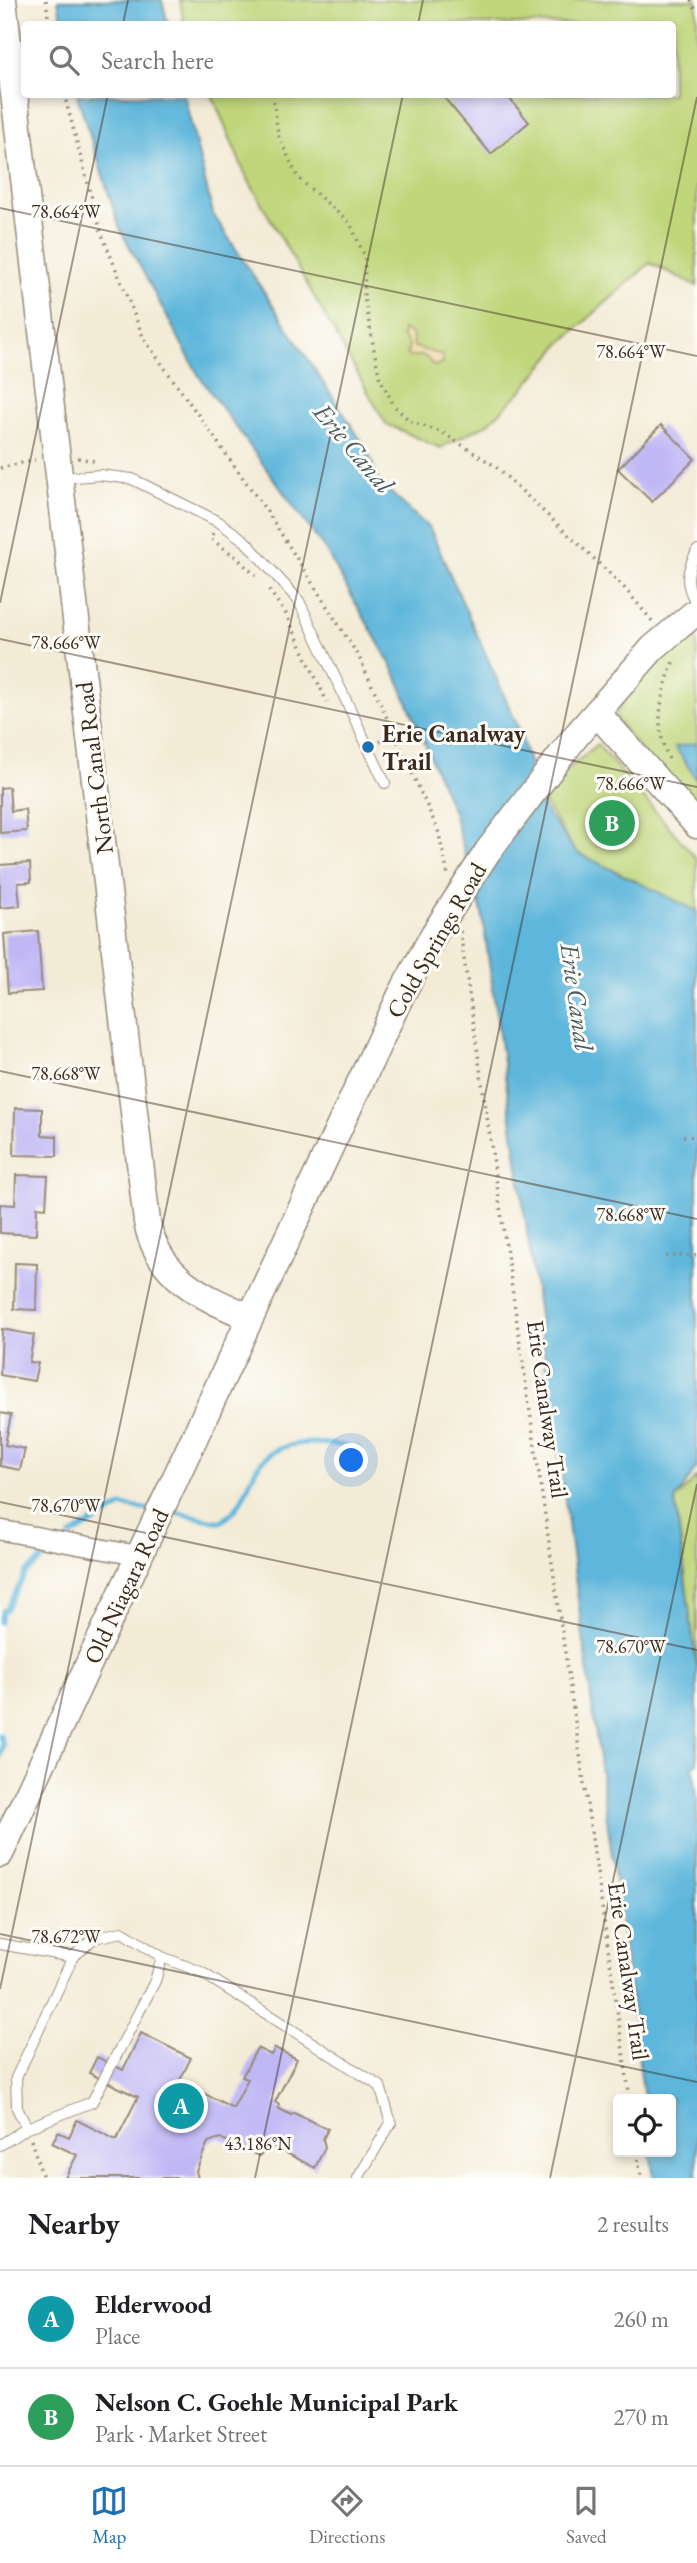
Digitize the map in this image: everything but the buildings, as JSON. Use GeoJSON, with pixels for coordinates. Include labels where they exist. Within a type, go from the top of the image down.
{"type":"FeatureCollection","features":[{"type":"Feature","properties":{"kind":"street","name":"North Canal Road"},"geometry":{"type":"LineString","coordinates":[[3,0],[150,1235],[160,1258],[181,1281],[213,1301],[250,1317]]}},
{"type":"Feature","properties":{"kind":"street","name":"Cold Springs Road"},"geometry":{"type":"LineString","coordinates":[[250,1317],[401,995],[434,934],[488,851],[575,737],[653,648],[697,611]]}},
{"type":"Feature","properties":{"kind":"street"},"geometry":{"type":"LineString","coordinates":[[597,713],[697,825]]}},
{"type":"Feature","properties":{"kind":"street","name":"Old Niagara Road"},"geometry":{"type":"LineString","coordinates":[[0,1854],[250,1317]]}},
{"type":"Feature","properties":{"kind":"street"},"geometry":{"type":"LineString","coordinates":[[0,1530],[140,1556]]}},
{"type":"Feature","properties":{"kind":"lane"},"geometry":{"type":"LineString","coordinates":[[60,468],[132,479],[219,522],[245,541],[299,601],[385,783]]}},
{"type":"Feature","properties":{"kind":"lane"},"geometry":{"type":"LineString","coordinates":[[697,551],[688,567],[686,587],[697,604]]}},
{"type":"Feature","properties":{"kind":"lane"},"geometry":{"type":"LineString","coordinates":[[27,2128],[17,2108],[16,2078],[73,1957],[94,1938],[122,1932],[162,1957],[201,1972],[380,2086],[391,2123],[358,2178]]}},
{"type":"Feature","properties":{"kind":"lane"},"geometry":{"type":"LineString","coordinates":[[0,1944],[73,1957]]}},
{"type":"Feature","properties":{"kind":"lane"},"geometry":{"type":"LineString","coordinates":[[0,2145],[27,2128],[92,2102],[155,1981],[162,1957]]}},
{"type":"Feature","properties":{"kind":"path"},"geometry":{"type":"LineString","coordinates":[[46,0],[49,21]]}},
{"type":"Feature","properties":{"kind":"path"},"geometry":{"type":"LineString","coordinates":[[691,0],[697,12]]}},
{"type":"Feature","properties":{"kind":"path"},"geometry":{"type":"LineString","coordinates":[[66,98],[101,232],[145,339],[268,513],[359,656],[397,733],[438,830],[450,884]]}},
{"type":"Feature","properties":{"kind":"path"},"geometry":{"type":"LineString","coordinates":[[273,98],[278,135],[298,178],[350,223],[365,257],[364,296],[379,376],[394,405],[410,421],[443,433],[495,466],[622,585],[658,627]]}},
{"type":"Feature","properties":{"kind":"path"},"geometry":{"type":"LineString","coordinates":[[60,468],[86,458],[100,464]]}},
{"type":"Feature","properties":{"kind":"path"},"geometry":{"type":"LineString","coordinates":[[0,468],[29,460]]}},
{"type":"Feature","properties":{"kind":"path"},"geometry":{"type":"LineString","coordinates":[[219,522],[211,539],[236,557],[273,595],[300,640],[327,702]]}},
{"type":"Feature","properties":{"kind":"path"},"geometry":{"type":"LineString","coordinates":[[672,766],[662,745],[658,722],[661,695],[676,649]]}},
{"type":"Feature","properties":{"kind":"path"},"geometry":{"type":"LineString","coordinates":[[367,748],[397,733]]}},
{"type":"Feature","properties":{"kind":"path","name":"Erie Canalway Trail"},"geometry":{"type":"LineString","coordinates":[[459,925],[628,2094]]}},
{"type":"Feature","properties":{"kind":"path"},"geometry":{"type":"LineString","coordinates":[[683,1136],[697,1137]]}},
{"type":"Feature","properties":{"kind":"path"},"geometry":{"type":"LineString","coordinates":[[666,1256],[697,1255]]}},
{"type":"Feature","properties":{"kind":"path"},"geometry":{"type":"LineString","coordinates":[[27,2128],[43,2178]]}},
{"type":"Feature","properties":{"kind":"path"},"geometry":{"type":"LineString","coordinates":[[638,2157],[641,2178]]}},
{"type":"Feature","properties":{"kind":"green space"},"geometry":{"type":"Polygon","coordinates":[[[180,0],[697,0],[697,286],[650,263],[560,344],[524,388],[489,423],[440,448],[386,424],[245,174],[213,98],[676,98],[676,21],[184,21],[180,0]]]}},
{"type":"Feature","properties":{"kind":"green space"},"geometry":{"type":"Polygon","coordinates":[[[697,624],[697,823],[614,716],[646,670],[697,624]]]}},
{"type":"Feature","properties":{"kind":"green space"},"geometry":{"type":"Polygon","coordinates":[[[597,744],[697,859],[697,911],[576,852],[539,795],[597,744]]]}},
{"type":"Feature","properties":{"kind":"green space"},"geometry":{"type":"Polygon","coordinates":[[[697,1477],[697,1669],[675,1500],[697,1477]]]}},
{"type":"Feature","properties":{"kind":"sand"},"geometry":{"type":"Polygon","coordinates":[[[403,330],[412,334],[414,347],[442,355],[443,363],[434,366],[423,356],[409,357],[409,345],[402,336],[403,330]]]}},
{"type":"Feature","properties":{"kind":"water"},"geometry":{"type":"Polygon","coordinates":[[[58,0],[162,0],[167,21],[62,21],[58,0]]]}},
{"type":"Feature","properties":{"kind":"water","name":"Erie Canal"},"geometry":{"type":"Polygon","coordinates":[[[78,98],[185,98],[213,214],[368,451],[378,481],[430,529],[519,729],[543,808],[576,852],[697,911],[697,1467],[675,1500],[697,1669],[697,1763],[693,1766],[697,1798],[697,2178],[654,2178],[651,2157],[676,2157],[676,2094],[643,2094],[562,1478],[482,913],[453,812],[395,672],[326,551],[199,376],[120,229],[78,98]]]}},
{"type":"Feature","properties":{"kind":"water"},"geometry":{"type":"Polygon","coordinates":[[[697,743],[697,780],[675,747],[697,743]]]}},
{"type":"Feature","properties":{"kind":"waterway"},"geometry":{"type":"LineString","coordinates":[[170,1511],[220,1522],[237,1507],[261,1462],[272,1453],[285,1447],[315,1443],[359,1449]]}},
{"type":"Feature","properties":{"kind":"waterway"},"geometry":{"type":"LineString","coordinates":[[70,1536],[122,1506],[153,1510]]}},
{"type":"Feature","properties":{"kind":"waterway"},"geometry":{"type":"LineString","coordinates":[[0,1622],[3,1611],[26,1573],[57,1547]]}},
{"type":"Feature","properties":{"kind":"waterway"},"geometry":{"type":"LineString","coordinates":[[0,1735],[3,1745],[0,1757]]}},
{"type":"Feature","properties":{"kind":"place","name":"Erie Canalway Trail"},"geometry":{"type":"Point","coordinates":[368,747]}},
{"type":"Feature","properties":{"kind":"place","name":"Nelson C. Goehle Municipal Park"},"geometry":{"type":"Point","coordinates":[612,823]}},
{"type":"Feature","properties":{"kind":"place","name":"Elderwood"},"geometry":{"type":"Point","coordinates":[181,2106]}}]}
